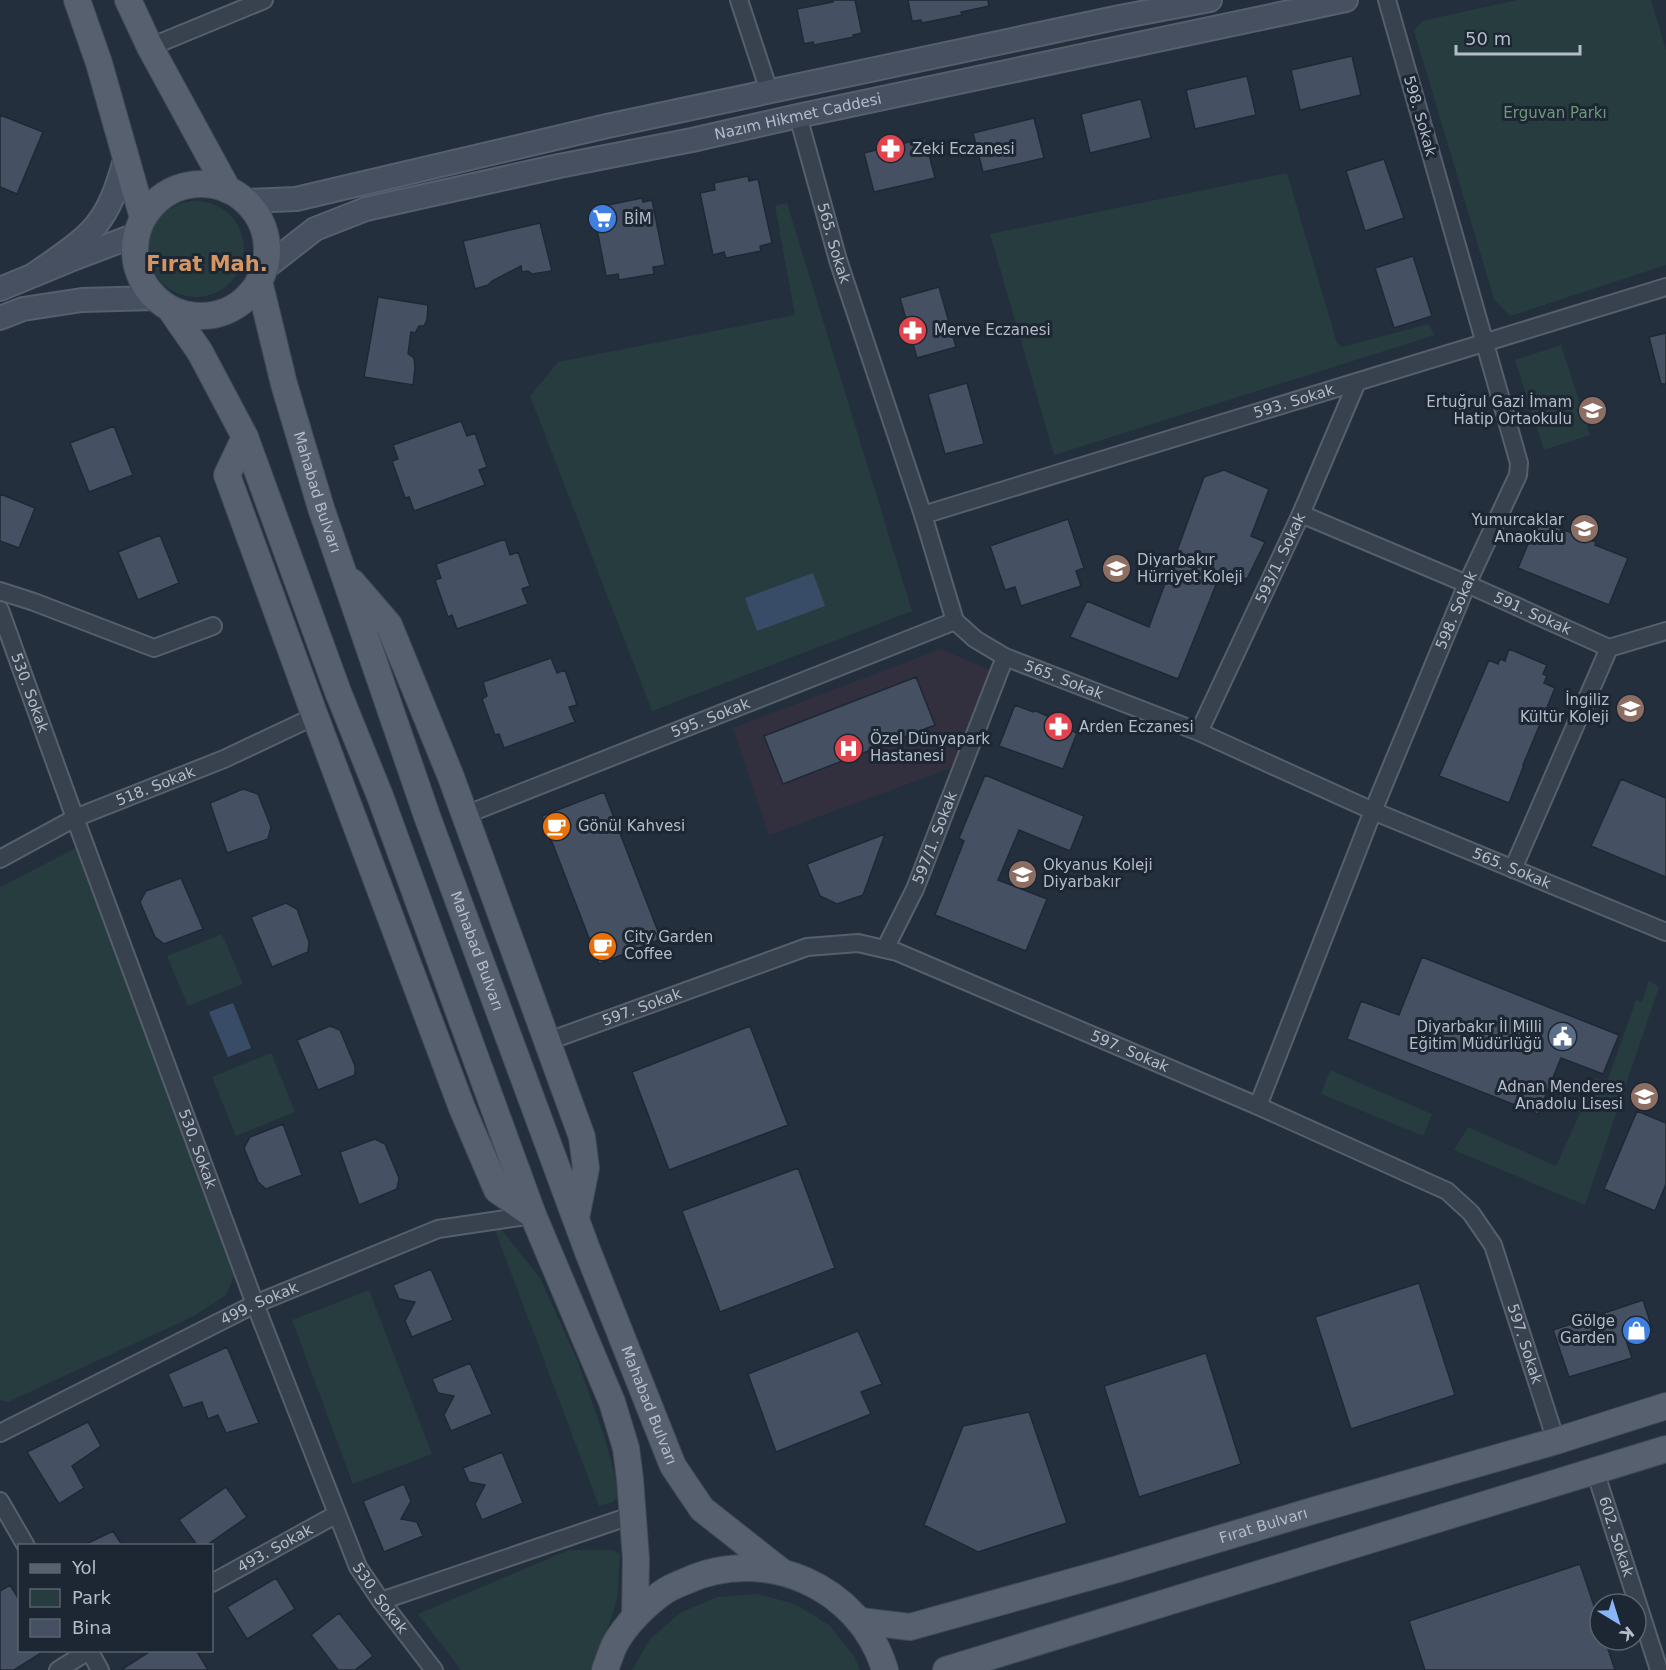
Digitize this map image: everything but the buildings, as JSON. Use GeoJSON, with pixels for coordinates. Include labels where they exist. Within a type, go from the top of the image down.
{"type":"FeatureCollection","features":[{"type":"Feature","properties":{"kind":"main road"},"geometry":{"type":"LineString","coordinates":[[71,0],[86,24]]}},
{"type":"Feature","properties":{"kind":"main road"},"geometry":{"type":"LineString","coordinates":[[77,0],[99,63],[126,157],[140,226]]}},
{"type":"Feature","properties":{"kind":"main road"},"geometry":{"type":"LineString","coordinates":[[0,318],[22,309],[82,300],[163,304],[190,316],[211,316],[230,309],[247,298],[262,275],[267,250],[265,232],[257,215],[237,195],[150,47],[128,0]]}},
{"type":"Feature","properties":{"kind":"main road","name":"Nazım Hikmet Caddesi"},"geometry":{"type":"LineString","coordinates":[[237,195],[296,199],[1120,9],[1210,0]]}},
{"type":"Feature","properties":{"kind":"main road","name":"Nazım Hikmet Caddesi"},"geometry":{"type":"LineString","coordinates":[[262,275],[315,230],[366,209],[1346,0]]}},
{"type":"Feature","properties":{"kind":"main road"},"geometry":{"type":"LineString","coordinates":[[35,274],[81,240],[102,218],[117,188],[126,157]]}},
{"type":"Feature","properties":{"kind":"main road"},"geometry":{"type":"LineString","coordinates":[[237,195],[209,184],[189,185],[171,191],[155,202],[140,226],[134,252],[137,269],[144,285],[163,304],[200,352],[245,437],[338,692],[385,807],[533,1215],[612,1402],[626,1448],[636,1559],[635,1617]]}},
{"type":"Feature","properties":{"kind":"main road"},"geometry":{"type":"LineString","coordinates":[[0,289],[140,226]]}},
{"type":"Feature","properties":{"kind":"main road","name":"Mahabad Bulvarı"},"geometry":{"type":"LineString","coordinates":[[262,275],[284,384],[321,508],[427,816],[576,1219],[673,1466],[702,1509],[782,1572]]}},
{"type":"Feature","properties":{"kind":"main road"},"geometry":{"type":"LineString","coordinates":[[245,437],[227,475],[315,716],[462,1108],[497,1190],[533,1215]]}},
{"type":"Feature","properties":{"kind":"main road"},"geometry":{"type":"LineString","coordinates":[[343,572],[389,626],[452,777],[582,1137],[586,1168],[576,1219]]}},
{"type":"Feature","properties":{"kind":"main road","name":"Fırat Bulvarı"},"geometry":{"type":"LineString","coordinates":[[860,1621],[910,1626],[1118,1569],[1556,1441],[1666,1406]]}},
{"type":"Feature","properties":{"kind":"main road"},"geometry":{"type":"LineString","coordinates":[[946,1670],[1666,1449]]}},
{"type":"Feature","properties":{"kind":"main road"},"geometry":{"type":"LineString","coordinates":[[605,1670],[615,1644],[635,1617],[666,1591],[702,1574],[742,1567],[782,1572],[811,1582],[838,1599],[860,1621],[880,1654],[885,1670]]}},
{"type":"Feature","properties":{"kind":"street"},"geometry":{"type":"LineString","coordinates":[[150,47],[264,0]]}},
{"type":"Feature","properties":{"kind":"street"},"geometry":{"type":"LineString","coordinates":[[739,0],[768,91]]}},
{"type":"Feature","properties":{"kind":"street","name":"598. Sokak"},"geometry":{"type":"LineString","coordinates":[[1257,1106],[1373,811],[1467,584],[1518,475],[1520,463],[1387,0]]}},
{"type":"Feature","properties":{"kind":"street","name":"565. Sokak"},"geometry":{"type":"LineString","coordinates":[[798,116],[838,260],[923,516],[955,621],[975,639],[1005,657],[1199,732],[1373,811],[1666,932]]}},
{"type":"Feature","properties":{"kind":"street","name":"593. Sokak"},"geometry":{"type":"LineString","coordinates":[[923,516],[1666,287]]}},
{"type":"Feature","properties":{"kind":"street","name":"593/1. Sokak"},"geometry":{"type":"LineString","coordinates":[[1199,732],[1301,514],[1357,382]]}},
{"type":"Feature","properties":{"kind":"street","name":"591. Sokak"},"geometry":{"type":"LineString","coordinates":[[1301,514],[1467,584],[1609,648]]}},
{"type":"Feature","properties":{"kind":"street"},"geometry":{"type":"LineString","coordinates":[[0,591],[154,648],[213,626]]}},
{"type":"Feature","properties":{"kind":"street","name":"530. Sokak"},"geometry":{"type":"LineString","coordinates":[[0,610],[255,1304],[358,1567],[434,1670]]}},
{"type":"Feature","properties":{"kind":"street","name":"595. Sokak"},"geometry":{"type":"LineString","coordinates":[[465,815],[955,621]]}},
{"type":"Feature","properties":{"kind":"street"},"geometry":{"type":"LineString","coordinates":[[1513,869],[1609,648],[1666,631]]}},
{"type":"Feature","properties":{"kind":"street","name":"597/1. Sokak"},"geometry":{"type":"LineString","coordinates":[[885,949],[915,889],[1005,657]]}},
{"type":"Feature","properties":{"kind":"street","name":"518. Sokak"},"geometry":{"type":"LineString","coordinates":[[0,859],[75,818],[224,759],[315,716]]}},
{"type":"Feature","properties":{"kind":"street","name":"597. Sokak"},"geometry":{"type":"LineString","coordinates":[[546,1042],[807,947],[858,943],[897,952],[1257,1106],[1447,1191],[1471,1213],[1493,1245],[1556,1441]]}},
{"type":"Feature","properties":{"kind":"street","name":"499. Sokak"},"geometry":{"type":"LineString","coordinates":[[0,1433],[255,1304],[438,1229],[533,1215]]}},
{"type":"Feature","properties":{"kind":"street","name":"602. Sokak"},"geometry":{"type":"LineString","coordinates":[[1595,1471],[1659,1670]]}},
{"type":"Feature","properties":{"kind":"street"},"geometry":{"type":"LineString","coordinates":[[0,1501],[25,1544]]}},
{"type":"Feature","properties":{"kind":"street","name":"493. Sokak"},"geometry":{"type":"LineString","coordinates":[[213,1582],[337,1514]]}},
{"type":"Feature","properties":{"kind":"street"},"geometry":{"type":"LineString","coordinates":[[381,1601],[633,1515]]}},
{"type":"Feature","properties":{"kind":"street"},"geometry":{"type":"LineString","coordinates":[[58,1670],[87,1652]]}},
{"type":"Feature","properties":{"kind":"street"},"geometry":{"type":"LineString","coordinates":[[90,1652],[100,1670]]}},
{"type":"Feature","properties":{"kind":"shaded area","name":"Özel Dünyapark Hastanesi"},"geometry":{"type":"Polygon","coordinates":[[[941,649],[991,671],[951,768],[769,835],[733,728],[941,649]]]}},
{"type":"Feature","properties":{"kind":"green space","name":"Erguvan Parkı"},"geometry":{"type":"Polygon","coordinates":[[[1517,0],[1651,0],[1666,50],[1666,265],[1510,316],[1494,299],[1414,31],[1422,21],[1517,0]]]}},
{"type":"Feature","properties":{"kind":"green space"},"geometry":{"type":"Polygon","coordinates":[[[1287,173],[1337,343],[1342,347],[1428,324],[1435,335],[1054,455],[990,234],[1287,173]]]}},
{"type":"Feature","properties":{"kind":"green space"},"geometry":{"type":"Polygon","coordinates":[[[196,201],[214,204],[230,215],[241,231],[244,249],[241,267],[230,283],[214,294],[196,297],[178,294],[162,283],[151,267],[148,249],[151,231],[162,215],[178,204],[196,201]]]}},
{"type":"Feature","properties":{"kind":"green space"},"geometry":{"type":"Polygon","coordinates":[[[787,203],[912,611],[652,711],[530,396],[558,362],[795,315],[775,206],[787,203]]]}},
{"type":"Feature","properties":{"kind":"green space"},"geometry":{"type":"Polygon","coordinates":[[[1561,345],[1590,435],[1544,450],[1515,360],[1561,345]]]}},
{"type":"Feature","properties":{"kind":"green space"},"geometry":{"type":"Polygon","coordinates":[[[78,847],[235,1274],[226,1295],[194,1316],[8,1402],[0,1400],[0,887],[78,847]]]}},
{"type":"Feature","properties":{"kind":"green space"},"geometry":{"type":"Polygon","coordinates":[[[222,934],[243,984],[188,1006],[167,956],[222,934]]]}},
{"type":"Feature","properties":{"kind":"green space"},"geometry":{"type":"Polygon","coordinates":[[[1649,980],[1659,987],[1585,1205],[1454,1150],[1468,1127],[1556,1166],[1596,1078],[1607,1082],[1636,1000],[1642,1002],[1649,980]]]}},
{"type":"Feature","properties":{"kind":"green space"},"geometry":{"type":"Polygon","coordinates":[[[271,1053],[295,1112],[236,1136],[212,1077],[271,1053]]]}},
{"type":"Feature","properties":{"kind":"green space"},"geometry":{"type":"Polygon","coordinates":[[[1330,1070],[1432,1114],[1423,1136],[1321,1094],[1330,1070]]]}},
{"type":"Feature","properties":{"kind":"green space"},"geometry":{"type":"Polygon","coordinates":[[[500,1228],[540,1278],[578,1362],[615,1475],[618,1496],[613,1502],[599,1506],[495,1230],[500,1228]]]}},
{"type":"Feature","properties":{"kind":"green space"},"geometry":{"type":"Polygon","coordinates":[[[369,1290],[432,1454],[353,1484],[292,1320],[369,1290]]]}},
{"type":"Feature","properties":{"kind":"green space"},"geometry":{"type":"Polygon","coordinates":[[[569,1550],[614,1550],[620,1555],[617,1599],[595,1670],[461,1670],[418,1614],[569,1550]]]}},
{"type":"Feature","properties":{"kind":"green space"},"geometry":{"type":"Polygon","coordinates":[[[757,1594],[795,1604],[829,1625],[854,1656],[860,1670],[632,1670],[650,1639],[680,1613],[717,1597],[757,1594]]]}},
{"type":"Feature","properties":{"kind":"water"},"geometry":{"type":"Polygon","coordinates":[[[813,573],[825,606],[757,631],[745,598],[813,573]]]}},
{"type":"Feature","properties":{"kind":"water"},"geometry":{"type":"Polygon","coordinates":[[[233,1003],[251,1048],[228,1057],[209,1012],[233,1003]]]}},
{"type":"Feature","properties":{"kind":"place","name":"Zeki Eczanesi"},"geometry":{"type":"Point","coordinates":[891,149]}},
{"type":"Feature","properties":{"kind":"place","name":"BİM"},"geometry":{"type":"Point","coordinates":[603,219]}},
{"type":"Feature","properties":{"kind":"place","name":"Merve Eczanesi"},"geometry":{"type":"Point","coordinates":[913,330]}},
{"type":"Feature","properties":{"kind":"place","name":"Ertuğrul Gazi İmam Hatip Ortaokulu"},"geometry":{"type":"Point","coordinates":[1593,411]}},
{"type":"Feature","properties":{"kind":"place","name":"Yumurcaklar Anaokulu"},"geometry":{"type":"Point","coordinates":[1585,529]}},
{"type":"Feature","properties":{"kind":"place","name":"Diyarbakır Hürriyet Koleji"},"geometry":{"type":"Point","coordinates":[1116,569]}},
{"type":"Feature","properties":{"kind":"place","name":"İngiliz Kültür Koleji"},"geometry":{"type":"Point","coordinates":[1630,709]}},
{"type":"Feature","properties":{"kind":"place","name":"Arden Eczanesi"},"geometry":{"type":"Point","coordinates":[1058,727]}},
{"type":"Feature","properties":{"kind":"place","name":"Özel Dünyapark Hastanesi"},"geometry":{"type":"Point","coordinates":[849,748]}},
{"type":"Feature","properties":{"kind":"place","name":"Gönül Kahvesi"},"geometry":{"type":"Point","coordinates":[557,826]}},
{"type":"Feature","properties":{"kind":"place","name":"Okyanus Koleji Diyarbakır"},"geometry":{"type":"Point","coordinates":[1022,874]}},
{"type":"Feature","properties":{"kind":"place","name":"City Garden Coffee"},"geometry":{"type":"Point","coordinates":[603,946]}},
{"type":"Feature","properties":{"kind":"place","name":"Diyarbakır İl Milli Eğitim Müdürlüğü"},"geometry":{"type":"Point","coordinates":[1563,1036]}},
{"type":"Feature","properties":{"kind":"place","name":"Adnan Menderes Anadolu Lisesi"},"geometry":{"type":"Point","coordinates":[1644,1096]}},
{"type":"Feature","properties":{"kind":"place","name":"Gölge Garden"},"geometry":{"type":"Point","coordinates":[1636,1330]}},
{"type":"Feature","properties":{"kind":"district","name":"Fırat Mah."},"geometry":{"type":"Point","coordinates":[207,264]}}]}
